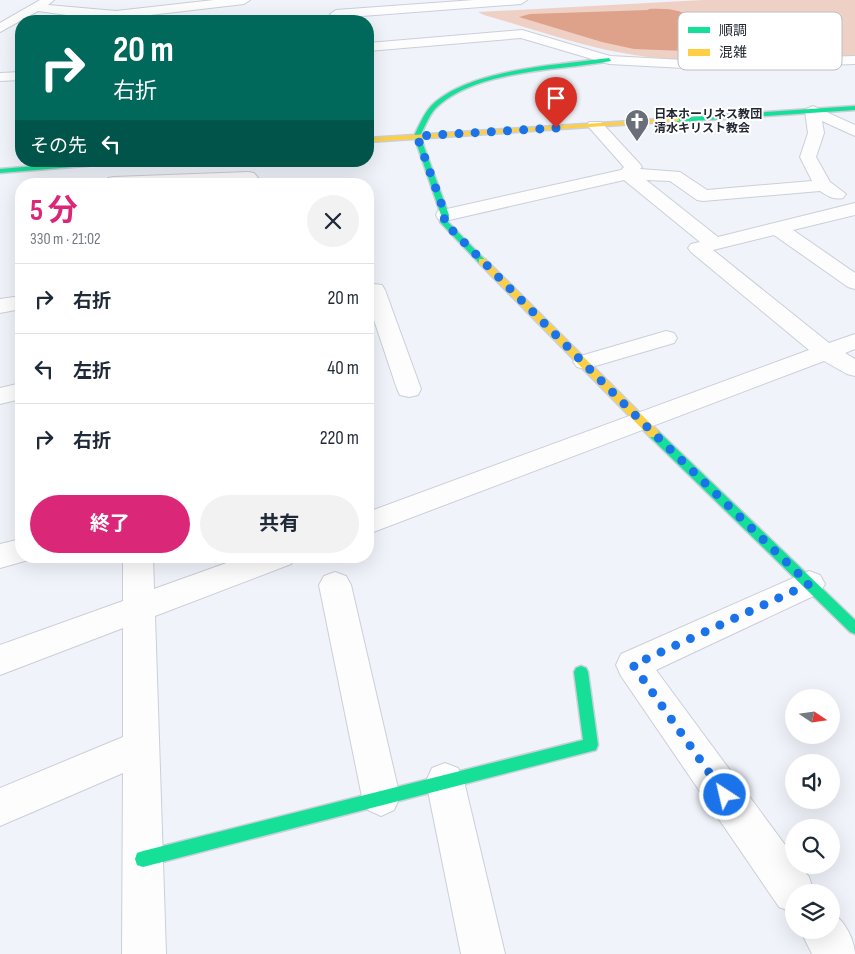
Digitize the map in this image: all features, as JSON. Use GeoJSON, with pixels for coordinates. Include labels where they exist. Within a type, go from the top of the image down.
{"type":"FeatureCollection","features":[{"type":"Feature","properties":{"kind":"street"},"geometry":{"type":"LineString","coordinates":[[8,8],[40,5],[81,13],[116,15],[244,0]]}},
{"type":"Feature","properties":{"kind":"street"},"geometry":{"type":"LineString","coordinates":[[333,12],[395,0]]}},
{"type":"Feature","properties":{"kind":"street"},"geometry":{"type":"LineString","coordinates":[[417,0],[453,1],[465,14],[474,17]]}},
{"type":"Feature","properties":{"kind":"street"},"geometry":{"type":"LineString","coordinates":[[333,12],[521,0]]}},
{"type":"Feature","properties":{"kind":"street"},"geometry":{"type":"LineString","coordinates":[[23,15],[40,5]]}},
{"type":"Feature","properties":{"kind":"street"},"geometry":{"type":"LineString","coordinates":[[182,15],[184,7]]}},
{"type":"Feature","properties":{"kind":"street"},"geometry":{"type":"LineString","coordinates":[[0,28],[15,19]]}},
{"type":"Feature","properties":{"kind":"street"},"geometry":{"type":"LineString","coordinates":[[498,25],[608,60]]}},
{"type":"Feature","properties":{"kind":"street"},"geometry":{"type":"LineString","coordinates":[[374,46],[522,34]]}},
{"type":"Feature","properties":{"kind":"street"},"geometry":{"type":"LineString","coordinates":[[417,136],[434,107],[456,92],[488,80],[523,72],[608,60],[678,64]]}},
{"type":"Feature","properties":{"kind":"street"},"geometry":{"type":"LineString","coordinates":[[842,60],[855,60]]}},
{"type":"Feature","properties":{"kind":"street"},"geometry":{"type":"LineString","coordinates":[[0,77],[15,76]]}},
{"type":"Feature","properties":{"kind":"street"},"geometry":{"type":"LineString","coordinates":[[374,140],[855,108]]}},
{"type":"Feature","properties":{"kind":"street"},"geometry":{"type":"LineString","coordinates":[[813,111],[855,131]]}},
{"type":"Feature","properties":{"kind":"street"},"geometry":{"type":"LineString","coordinates":[[813,111],[816,133],[808,157],[823,185],[855,208]]}},
{"type":"Feature","properties":{"kind":"street"},"geometry":{"type":"LineString","coordinates":[[595,125],[634,167],[627,174]]}},
{"type":"Feature","properties":{"kind":"street"},"geometry":{"type":"LineString","coordinates":[[417,136],[445,214],[444,222],[585,362],[640,420],[855,628]]}},
{"type":"Feature","properties":{"kind":"street"},"geometry":{"type":"LineString","coordinates":[[0,171],[55,167]]}},
{"type":"Feature","properties":{"kind":"street"},"geometry":{"type":"LineString","coordinates":[[100,167],[110,178]]}},
{"type":"Feature","properties":{"kind":"street"},"geometry":{"type":"LineString","coordinates":[[445,214],[627,174],[674,176],[703,196],[823,185]]}},
{"type":"Feature","properties":{"kind":"street"},"geometry":{"type":"LineString","coordinates":[[627,174],[715,244]]}},
{"type":"Feature","properties":{"kind":"street"},"geometry":{"type":"LineString","coordinates":[[226,178],[249,178]]}},
{"type":"Feature","properties":{"kind":"street"},"geometry":{"type":"LineString","coordinates":[[855,208],[698,248],[826,352],[855,369]]}},
{"type":"Feature","properties":{"kind":"street"},"geometry":{"type":"LineString","coordinates":[[777,228],[855,283]]}},
{"type":"Feature","properties":{"kind":"street"},"geometry":{"type":"LineString","coordinates":[[374,290],[409,389]]}},
{"type":"Feature","properties":{"kind":"street"},"geometry":{"type":"LineString","coordinates":[[0,306],[15,304]]}},
{"type":"Feature","properties":{"kind":"street"},"geometry":{"type":"LineString","coordinates":[[585,362],[666,338]]}},
{"type":"Feature","properties":{"kind":"street"},"geometry":{"type":"LineString","coordinates":[[374,521],[855,341]]}},
{"type":"Feature","properties":{"kind":"street"},"geometry":{"type":"LineString","coordinates":[[0,396],[15,393]]}},
{"type":"Feature","properties":{"kind":"street"},"geometry":{"type":"LineString","coordinates":[[0,556],[15,552]]}},
{"type":"Feature","properties":{"kind":"street"},"geometry":{"type":"LineString","coordinates":[[138,563],[144,954]]}},
{"type":"Feature","properties":{"kind":"street"},"geometry":{"type":"LineString","coordinates":[[0,660],[262,563]]}},
{"type":"Feature","properties":{"kind":"street"},"geometry":{"type":"LineString","coordinates":[[788,884],[633,665],[809,584]]}},
{"type":"Feature","properties":{"kind":"street"},"geometry":{"type":"LineString","coordinates":[[335,585],[381,797]]}},
{"type":"Feature","properties":{"kind":"street"},"geometry":{"type":"LineString","coordinates":[[143,859],[591,745],[581,672]]}},
{"type":"Feature","properties":{"kind":"street"},"geometry":{"type":"LineString","coordinates":[[0,807],[141,747]]}},
{"type":"Feature","properties":{"kind":"street"},"geometry":{"type":"LineString","coordinates":[[445,782],[483,954]]}},
{"type":"Feature","properties":{"kind":"street"},"geometry":{"type":"LineString","coordinates":[[827,939],[838,954]]}},
{"type":"Feature","properties":{"kind":"shaded area"},"geometry":{"type":"Polygon","coordinates":[[[703,0],[855,0],[855,57],[842,57],[842,12],[678,12],[678,60],[623,53],[588,46],[478,12],[703,0]]]}},
{"type":"Feature","properties":{"kind":"shaded area"},"geometry":{"type":"Polygon","coordinates":[[[669,9],[682,12],[678,12],[678,51],[634,49],[602,42],[519,17],[530,14],[669,9]]]}},
{"type":"Feature","properties":{"kind":"traffic: fast"},"geometry":{"type":"LineString","coordinates":[[482,261],[444,222],[445,215],[417,136],[427,116],[435,106],[451,94],[471,85],[517,72],[609,60]]}},
{"type":"Feature","properties":{"kind":"traffic: fast"},"geometry":{"type":"LineString","coordinates":[[677,120],[855,108]]}},
{"type":"Feature","properties":{"kind":"traffic: fast"},"geometry":{"type":"LineString","coordinates":[[0,171],[48,167]]}},
{"type":"Feature","properties":{"kind":"traffic: fast"},"geometry":{"type":"LineString","coordinates":[[654,434],[855,628]]}},
{"type":"Feature","properties":{"kind":"traffic: fast"},"geometry":{"type":"LineString","coordinates":[[143,859],[591,745],[581,672]]}},
{"type":"Feature","properties":{"kind":"traffic: slow"},"geometry":{"type":"LineString","coordinates":[[374,140],[677,120]]}},
{"type":"Feature","properties":{"kind":"traffic: slow"},"geometry":{"type":"LineString","coordinates":[[482,261],[654,434]]}},
{"type":"Feature","properties":{"kind":"place","name":"日本ホーリネス教団 清水キリスト教会"},"geometry":{"type":"Point","coordinates":[637,142]}},
{"type":"Feature","properties":{"kind":"route"},"geometry":{"type":"LineString","coordinates":[[556,128],[417,136],[445,214],[444,222],[585,362],[640,420],[809,584],[633,665],[725,795]]}}]}
